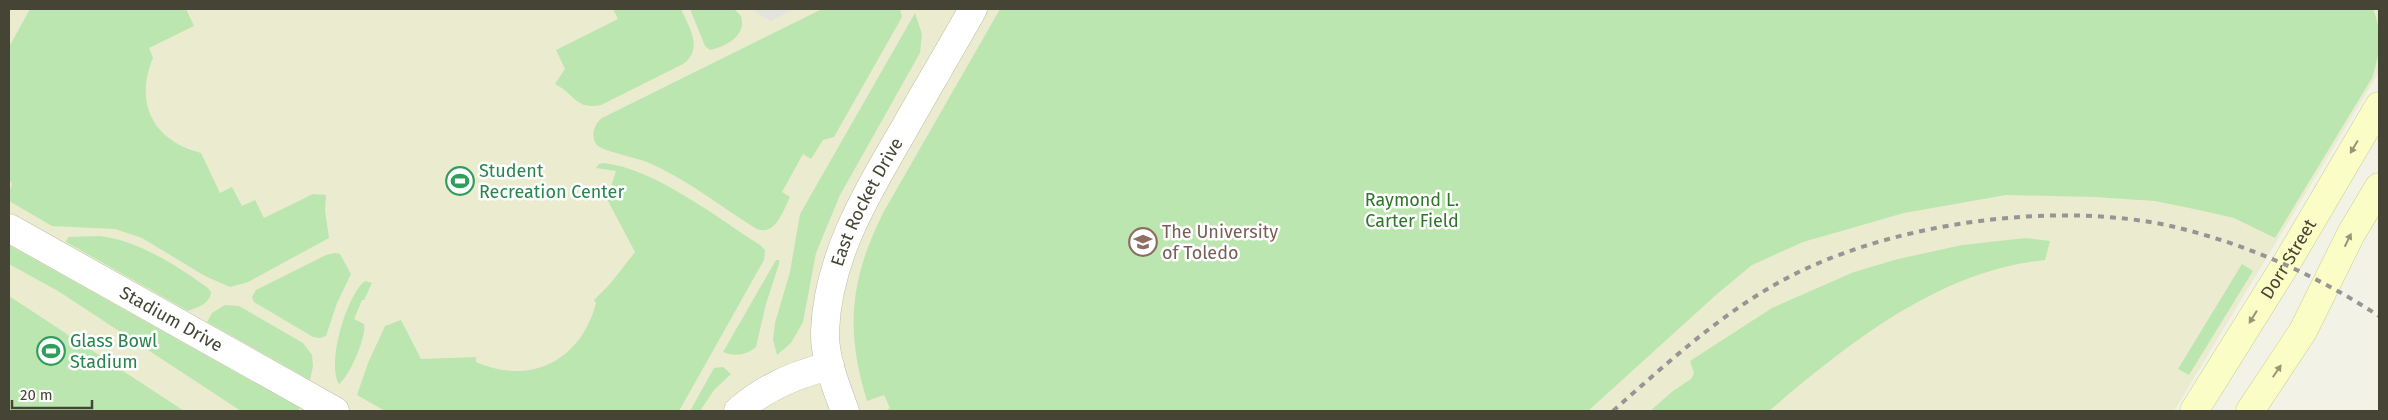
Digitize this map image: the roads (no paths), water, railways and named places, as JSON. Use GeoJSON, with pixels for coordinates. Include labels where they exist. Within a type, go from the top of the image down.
{"type":"FeatureCollection","features":[{"type":"Feature","properties":{"kind":"main road","name":"Dorr Street"},"geometry":{"type":"LineString","coordinates":[[2194,411],[2286,264],[2379,106]]}},
{"type":"Feature","properties":{"kind":"main road"},"geometry":{"type":"LineString","coordinates":[[2250,411],[2303,331],[2351,234],[2379,187]]}},
{"type":"Feature","properties":{"kind":"street","name":"East Rocket Drive"},"geometry":{"type":"LineString","coordinates":[[846,411],[830,366],[825,332],[829,299],[846,236],[866,194],[973,9]]}},
{"type":"Feature","properties":{"kind":"street","name":"Stadium Drive"},"geometry":{"type":"LineString","coordinates":[[9,228],[335,411]]}},
{"type":"Feature","properties":{"kind":"street"},"geometry":{"type":"LineString","coordinates":[[738,411],[778,385],[811,370],[830,366]]}},
{"type":"Feature","properties":{"kind":"railway"},"geometry":{"type":"LineString","coordinates":[[1613,411],[1712,327],[1776,284],[1819,263],[1867,245],[1918,232],[1971,222],[2025,217],[2078,216],[2128,219],[2175,227],[2229,243],[2281,263],[2331,287],[2379,316]]}},
{"type":"Feature","properties":{"kind":"place","name":"Student Recreation Center"},"geometry":{"type":"Point","coordinates":[460,181]}},
{"type":"Feature","properties":{"kind":"place","name":"The University of Toledo"},"geometry":{"type":"Point","coordinates":[1143,242]}},
{"type":"Feature","properties":{"kind":"place","name":"Glass Bowl Stadium"},"geometry":{"type":"Point","coordinates":[51,351]}},
{"type":"Feature","properties":{"kind":"park label","name":"Raymond L. Carter Field"},"geometry":{"type":"Point","coordinates":[1412,210]}}]}
